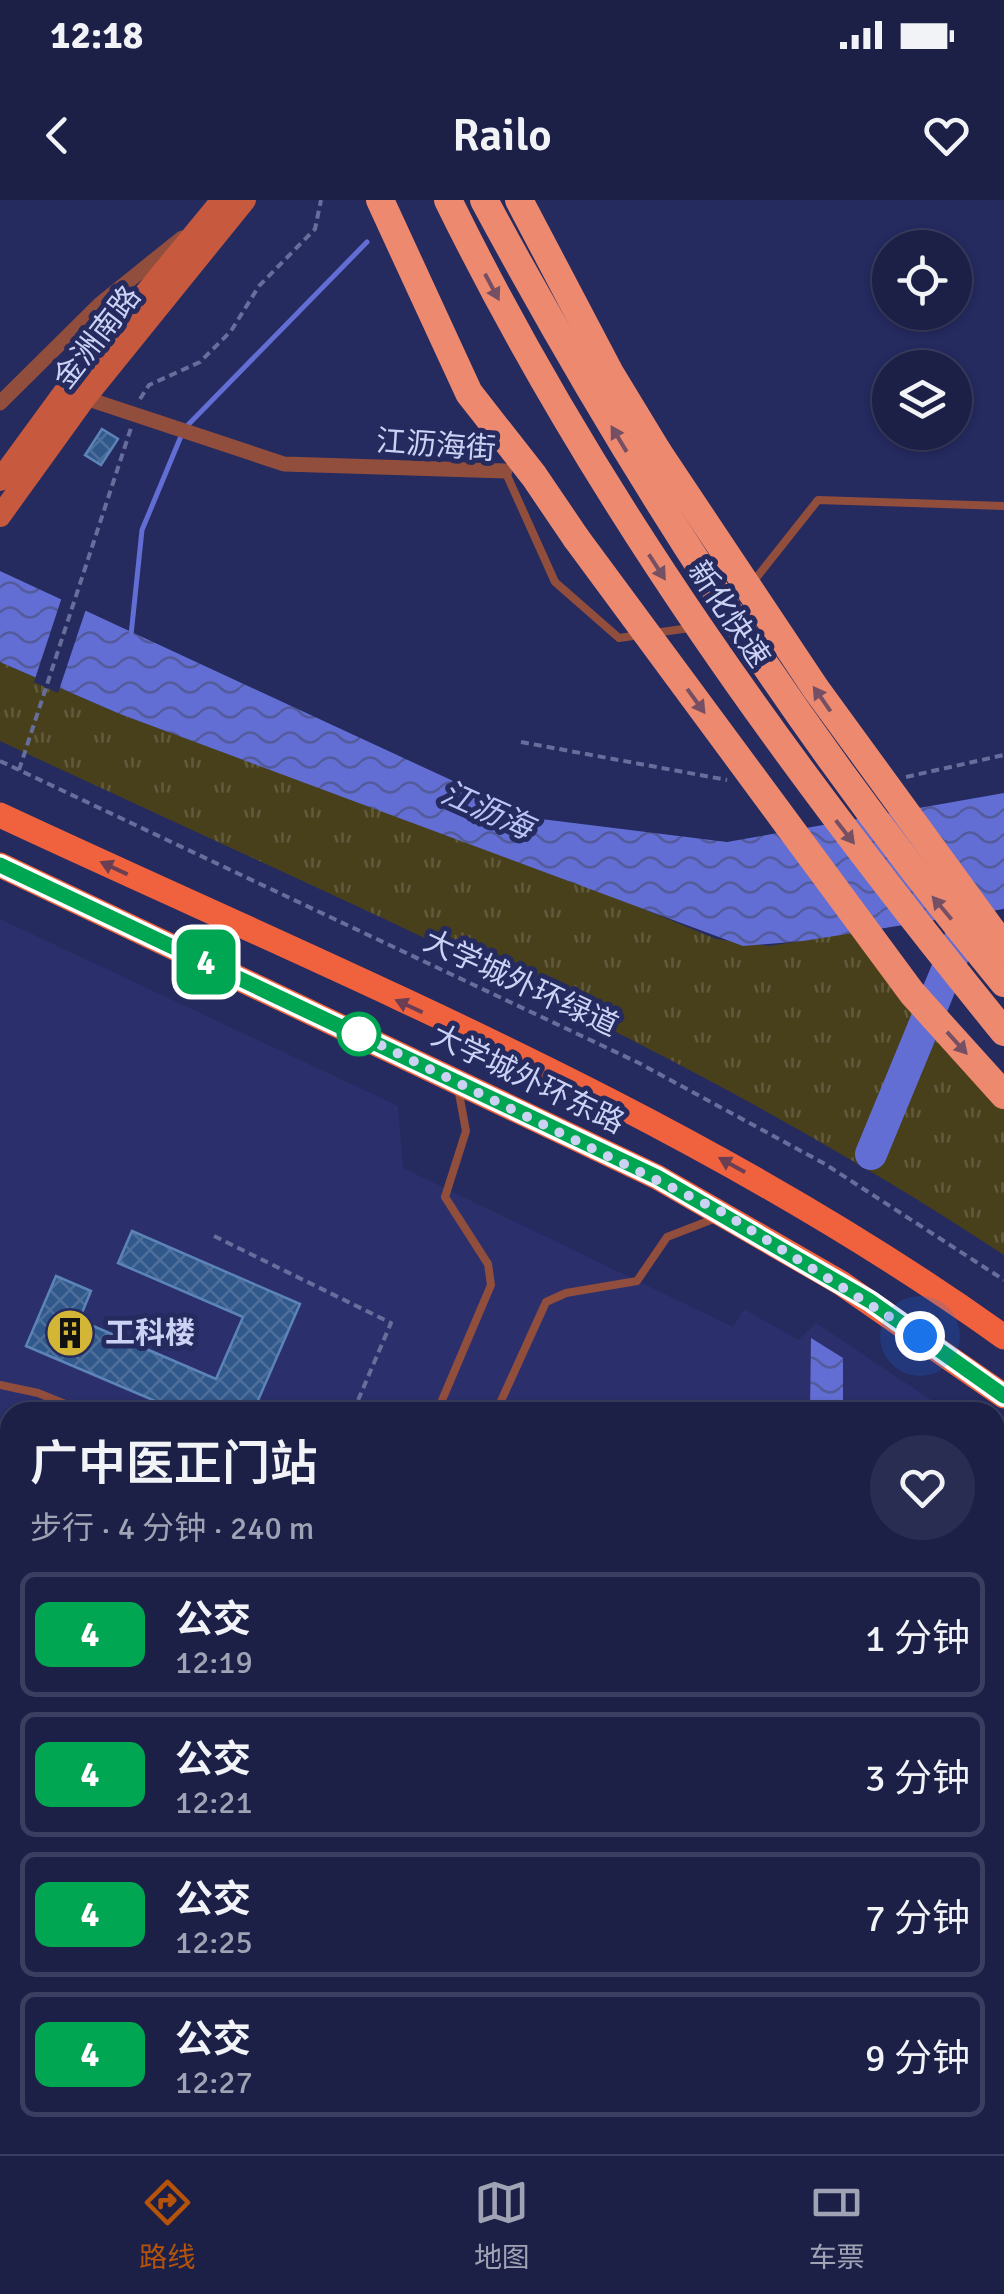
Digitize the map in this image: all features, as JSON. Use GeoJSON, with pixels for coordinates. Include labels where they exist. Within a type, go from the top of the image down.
{"type":"FeatureCollection","features":[{"type":"Feature","properties":{"kind":"highway"},"geometry":{"type":"LineString","coordinates":[[380,200],[468,393],[534,476],[912,993],[1004,1095]]}},
{"type":"Feature","properties":{"kind":"highway","name":"新化快速"},"geometry":{"type":"LineString","coordinates":[[448,200],[555,400],[677,597],[810,787],[1004,1032]]}},
{"type":"Feature","properties":{"kind":"highway","name":"新化快速"},"geometry":{"type":"LineString","coordinates":[[484,200],[591,393],[708,583],[916,878],[1004,983]]}},
{"type":"Feature","properties":{"kind":"highway"},"geometry":{"type":"LineString","coordinates":[[520,200],[610,373],[658,452],[816,690],[1004,947]]}},
{"type":"Feature","properties":{"kind":"main road","name":"金洲南路"},"geometry":{"type":"LineString","coordinates":[[0,516],[44,438],[222,200]]}},
{"type":"Feature","properties":{"kind":"main road","name":"金洲南路"},"geometry":{"type":"LineString","coordinates":[[0,480],[86,398],[245,200]]}},
{"type":"Feature","properties":{"kind":"main road","name":"大学城外环东路"},"geometry":{"type":"LineString","coordinates":[[0,815],[702,1148],[912,1272],[1004,1337]]}},
{"type":"Feature","properties":{"kind":"main road","name":"大学城外环东路"},"geometry":{"type":"LineString","coordinates":[[0,865],[455,1079],[730,1217],[870,1301],[1004,1396]]}},
{"type":"Feature","properties":{"kind":"street"},"geometry":{"type":"LineString","coordinates":[[0,403],[100,304],[205,221]]}},
{"type":"Feature","properties":{"kind":"street","name":"江沥海街"},"geometry":{"type":"LineString","coordinates":[[86,398],[219,445],[296,466],[505,472]]}},
{"type":"Feature","properties":{"kind":"lane","name":"江沥海街"},"geometry":{"type":"LineString","coordinates":[[505,472],[555,582],[619,638],[720,624],[732,609]]}},
{"type":"Feature","properties":{"kind":"lane"},"geometry":{"type":"LineString","coordinates":[[744,594],[818,500],[1004,506]]}},
{"type":"Feature","properties":{"kind":"lane"},"geometry":{"type":"LineString","coordinates":[[441,1402],[492,1281],[485,1258],[446,1201],[446,1189],[466,1131],[455,1079]]}},
{"type":"Feature","properties":{"kind":"lane"},"geometry":{"type":"LineString","coordinates":[[501,1402],[546,1302],[566,1293],[637,1281],[656,1248],[673,1233],[699,1222],[730,1217]]}},
{"type":"Feature","properties":{"kind":"lane"},"geometry":{"type":"LineString","coordinates":[[0,1384],[60,1402]]}},
{"type":"Feature","properties":{"kind":"path"},"geometry":{"type":"LineString","coordinates":[[19,770],[142,392],[149,385],[200,362],[230,331],[260,286],[316,228],[321,200]]}},
{"type":"Feature","properties":{"kind":"path","name":"大学城外环绿道"},"geometry":{"type":"LineString","coordinates":[[0,761],[640,1063],[825,1164],[1004,1280]]}},
{"type":"Feature","properties":{"kind":"path"},"geometry":{"type":"LineString","coordinates":[[214,1236],[392,1323],[357,1402]]}},
{"type":"Feature","properties":{"kind":"shaded area"},"geometry":{"type":"Polygon","coordinates":[[[0,919],[398,1106],[403,1168],[733,1327],[744,1309],[798,1340],[816,1323],[934,1402],[0,1402],[0,919]]]}},
{"type":"Feature","properties":{"kind":"green space"},"geometry":{"type":"Polygon","coordinates":[[[0,662],[120,714],[579,882],[716,939],[769,946],[870,930],[1004,1097],[1004,1255],[885,1180],[638,1043],[384,919],[0,741],[0,662]]]}},
{"type":"Feature","properties":{"kind":"water","name":"江沥海"},"geometry":{"type":"Polygon","coordinates":[[[0,571],[533,818],[727,842],[1004,793],[1004,909],[803,941],[743,946],[120,714],[0,662],[0,571]]]}},
{"type":"Feature","properties":{"kind":"water"},"geometry":{"type":"Polygon","coordinates":[[[811,1338],[843,1358],[843,1402],[810,1402],[811,1338]]]}},
{"type":"Feature","properties":{"kind":"pier"},"geometry":{"type":"Polygon","coordinates":[[[63,594],[87,606],[58,693],[34,682],[63,594]]]}},
{"type":"Feature","properties":{"kind":"building"},"geometry":{"type":"Polygon","coordinates":[[[102,429],[118,439],[101,465],[85,455],[102,429]]]}},
{"type":"Feature","properties":{"kind":"building","name":"工科楼"},"geometry":{"type":"Polygon","coordinates":[[[132,1231],[300,1304],[257,1402],[158,1402],[26,1346],[56,1276],[91,1291],[79,1320],[216,1379],[243,1317],[118,1263],[132,1231]]]}},
{"type":"Feature","properties":{"kind":"waterway"},"geometry":{"type":"LineString","coordinates":[[131,635],[142,530],[184,429],[367,242]]}},
{"type":"Feature","properties":{"kind":"waterway"},"geometry":{"type":"LineString","coordinates":[[871,1154],[959,941]]}},
{"type":"Feature","properties":{"kind":"bus line","name":"4"},"geometry":{"type":"LineString","coordinates":[[0,865],[657,1177],[870,1301],[1004,1396]]}},
{"type":"Feature","properties":{"kind":"place","name":"工科楼"},"geometry":{"type":"Point","coordinates":[70,1333]}},
{"type":"Feature","properties":{"kind":"route"},"geometry":{"type":"LineString","coordinates":[[359,1034],[354,1032],[657,1177],[842,1283],[920,1336]]}}]}
